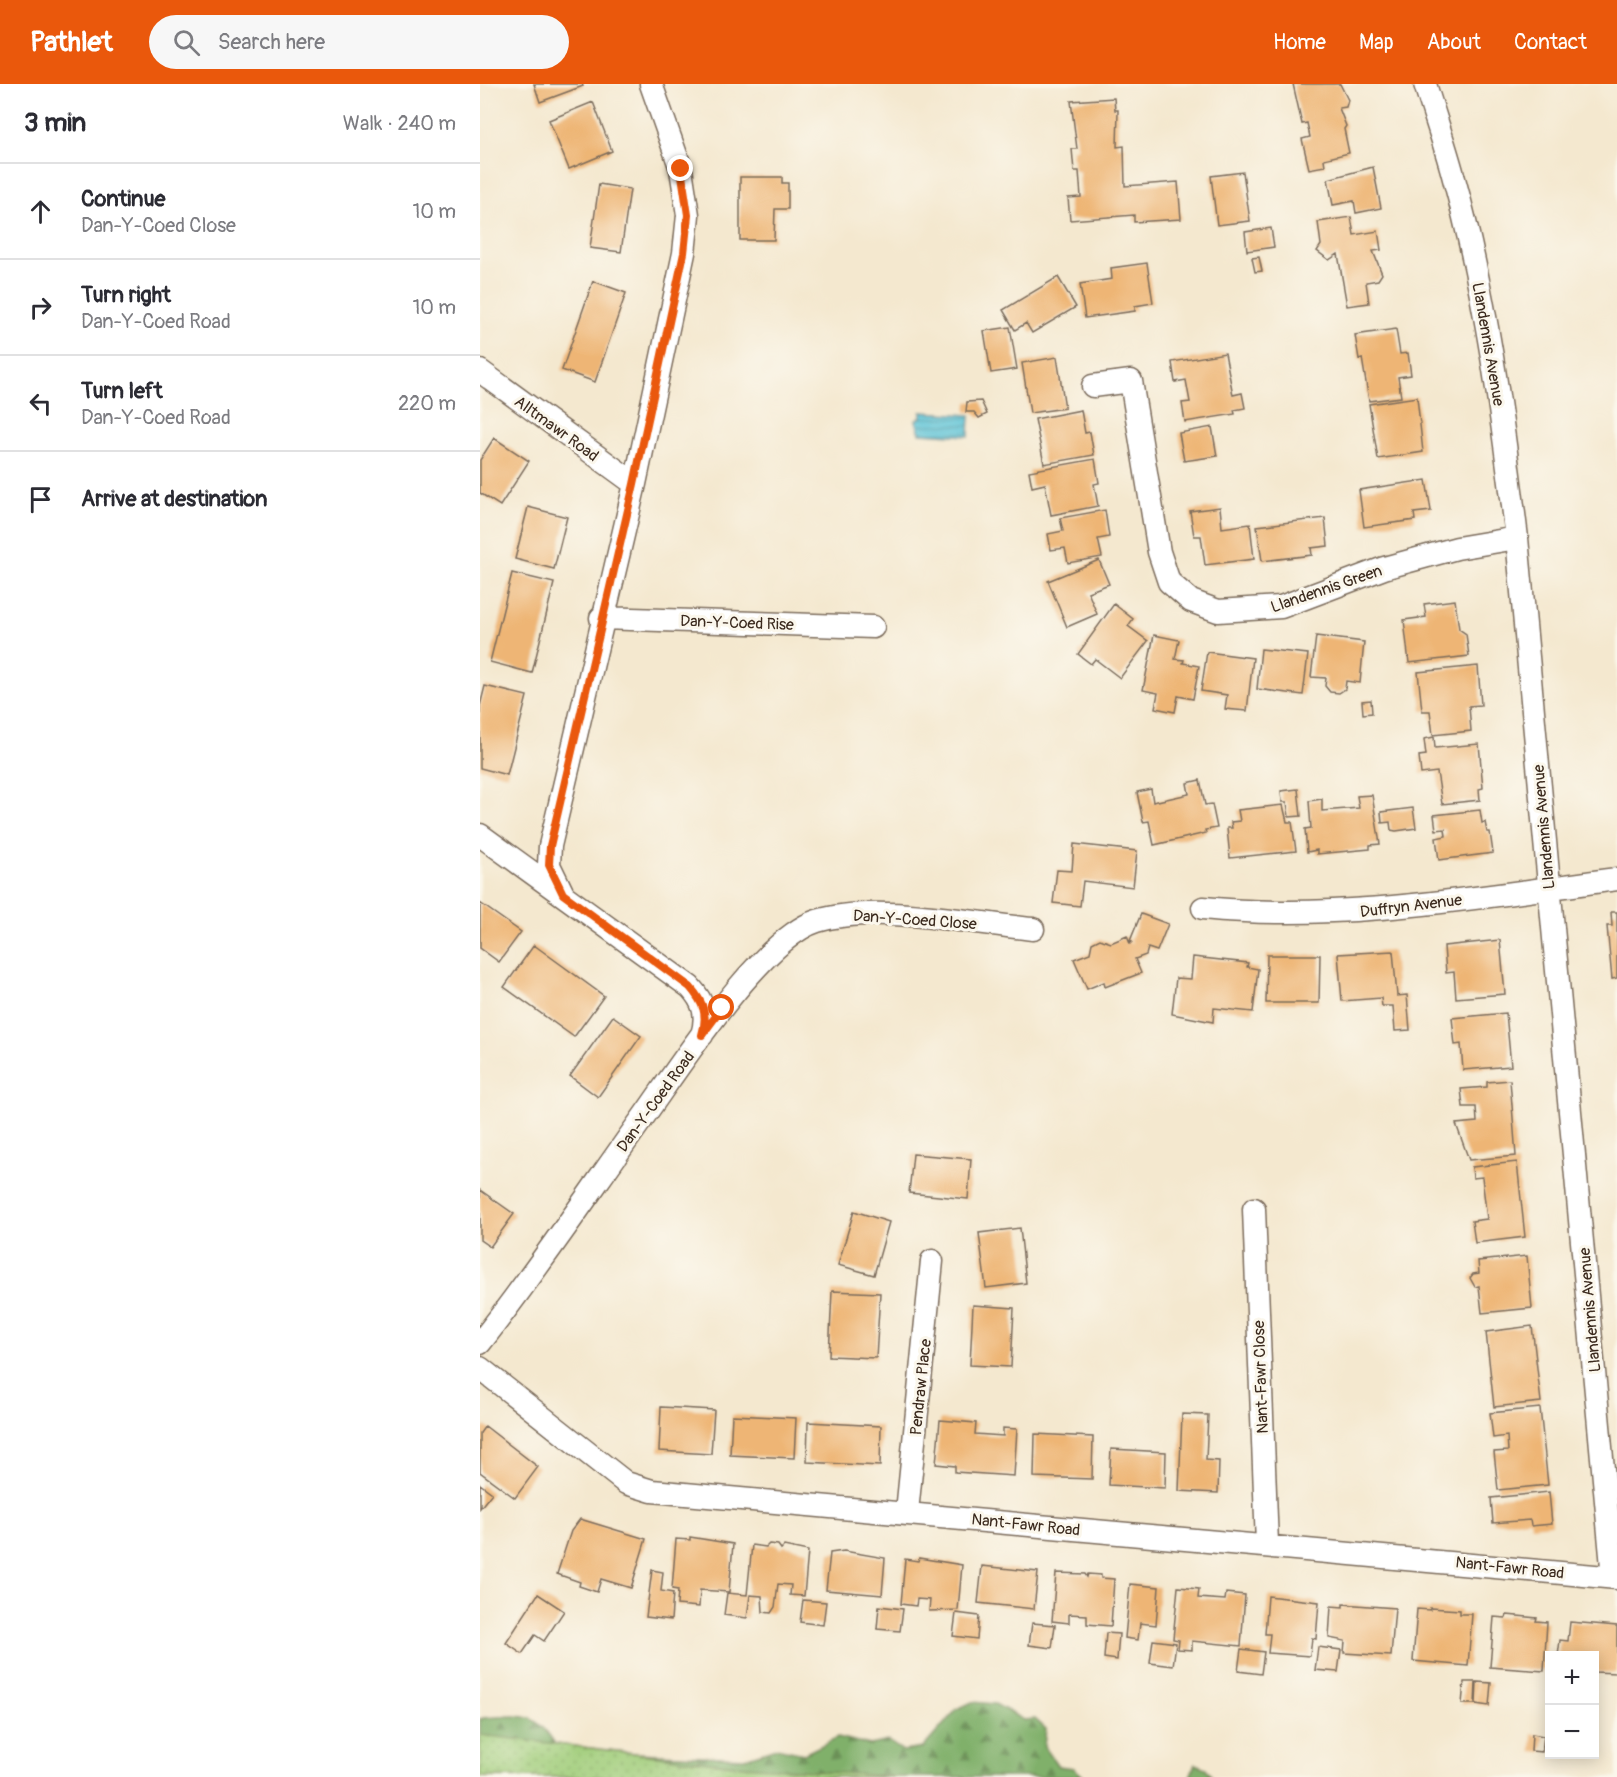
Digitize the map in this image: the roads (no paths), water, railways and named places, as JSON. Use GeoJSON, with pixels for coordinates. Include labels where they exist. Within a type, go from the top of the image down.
{"type":"FeatureCollection","features":[{"type":"Feature","properties":{"kind":"street","name":"Dan-Y-Coed Road"},"geometry":{"type":"LineString","coordinates":[[480,1343],[488,1316],[702,1035],[706,1019],[704,1007],[690,987],[563,894],[549,865],[550,846],[601,618],[634,484],[684,253],[688,215],[681,169],[651,84]]}},
{"type":"Feature","properties":{"kind":"street","name":"Llandennis Avenue"},"geometry":{"type":"LineString","coordinates":[[1425,84],[1453,175],[1474,262],[1490,341],[1517,538],[1615,1578]]}},
{"type":"Feature","properties":{"kind":"street","name":"Alltmawr Road"},"geometry":{"type":"LineString","coordinates":[[480,371],[634,484]]}},
{"type":"Feature","properties":{"kind":"street","name":"Llandennis Green"},"geometry":{"type":"LineString","coordinates":[[1093,387],[1131,381],[1159,552],[1169,582],[1191,601],[1209,608],[1218,611],[1248,611],[1281,607],[1384,568],[1457,548],[1517,538]]}},
{"type":"Feature","properties":{"kind":"street","name":"Dan-Y-Coed Rise"},"geometry":{"type":"LineString","coordinates":[[601,618],[873,627]]}},
{"type":"Feature","properties":{"kind":"street"},"geometry":{"type":"LineString","coordinates":[[480,835],[563,894]]}},
{"type":"Feature","properties":{"kind":"street","name":"Duffryn Avenue"},"geometry":{"type":"LineString","coordinates":[[1203,908],[1312,914],[1359,912],[1617,879]]}},
{"type":"Feature","properties":{"kind":"street","name":"Dan-Y-Coed Close"},"geometry":{"type":"LineString","coordinates":[[702,1035],[773,949],[814,922],[854,913],[876,913],[1033,929]]}},
{"type":"Feature","properties":{"kind":"street","name":"Nant-Fawr Close"},"geometry":{"type":"LineString","coordinates":[[1254,1209],[1267,1544]]}},
{"type":"Feature","properties":{"kind":"street","name":"Pendraw Place"},"geometry":{"type":"LineString","coordinates":[[907,1512],[932,1262]]}},
{"type":"Feature","properties":{"kind":"street","name":"Nant-Fawr Road"},"geometry":{"type":"LineString","coordinates":[[480,1368],[626,1483],[638,1488],[1149,1536],[1267,1544],[1615,1578]]}},
{"type":"Feature","properties":{"kind":"water"},"geometry":{"type":"Polygon","coordinates":[[[921,412],[970,415],[969,436],[920,433],[916,420],[921,417],[921,412]]]}}]}
